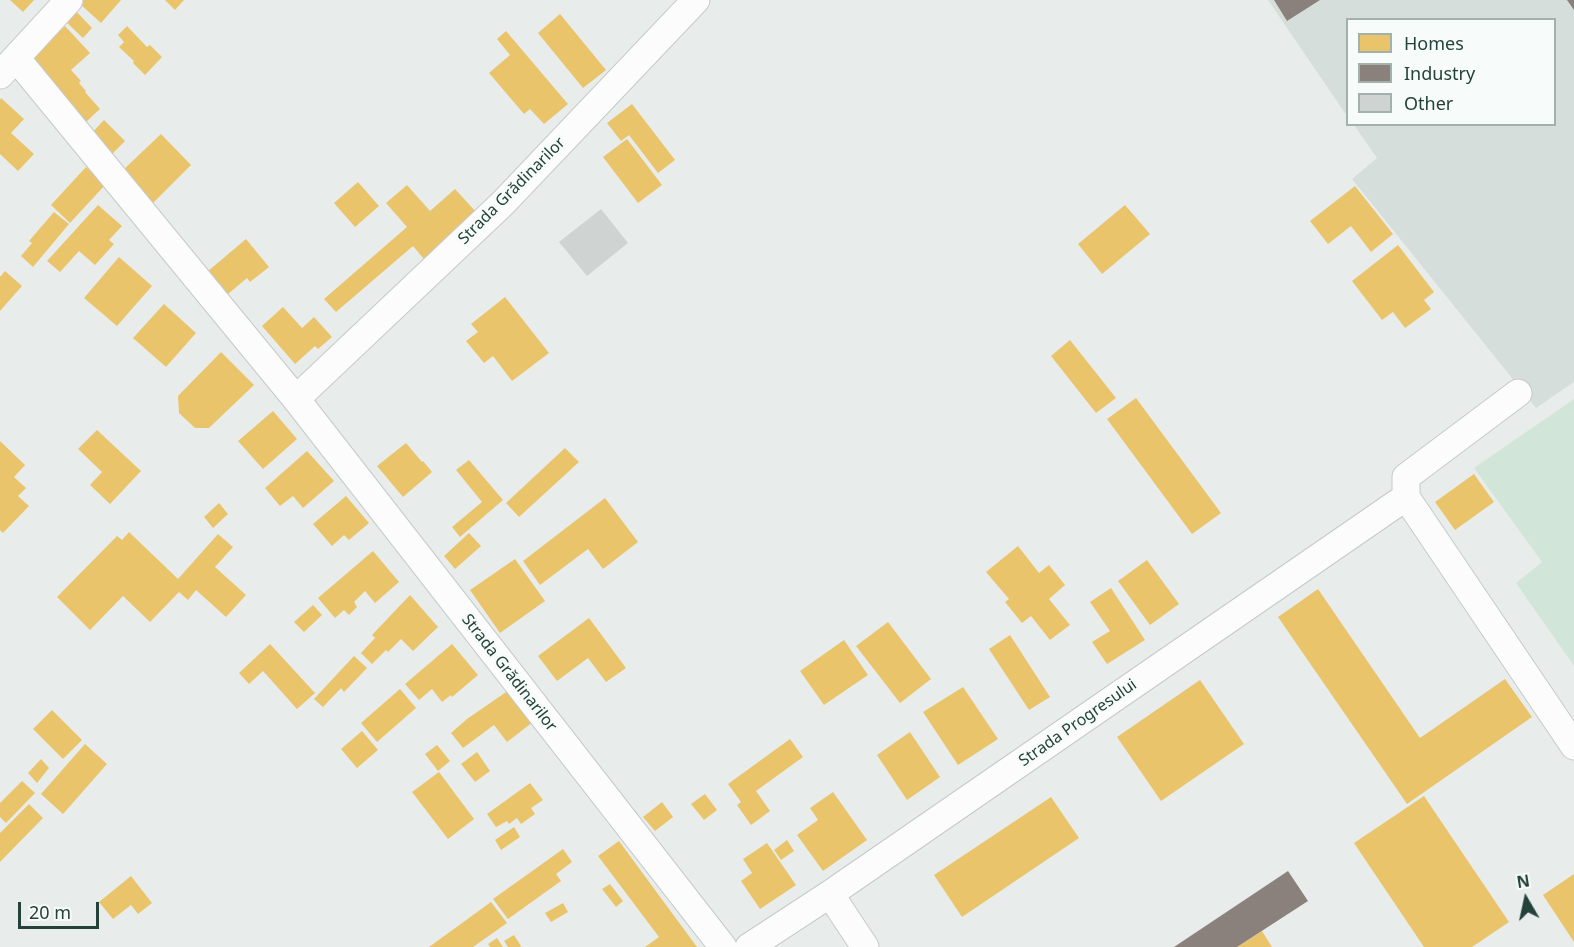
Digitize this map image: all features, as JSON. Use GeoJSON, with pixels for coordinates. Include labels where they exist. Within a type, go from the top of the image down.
{"type":"FeatureCollection","features":[{"type":"Feature","properties":{"kind":"street"},"geometry":{"type":"LineString","coordinates":[[8,66],[69,0]]}},
{"type":"Feature","properties":{"kind":"street","name":"Strada Grădinarilor"},"geometry":{"type":"LineString","coordinates":[[296,399],[503,203],[696,0]]}},
{"type":"Feature","properties":{"kind":"street","name":"Strada Grădinarilor"},"geometry":{"type":"LineString","coordinates":[[8,66],[296,399],[723,947]]}},
{"type":"Feature","properties":{"kind":"street"},"geometry":{"type":"LineString","coordinates":[[1518,393],[1406,477],[1406,497],[1574,746]]}},
{"type":"Feature","properties":{"kind":"street","name":"Strada Progresului"},"geometry":{"type":"LineString","coordinates":[[749,947],[830,894],[1406,497]]}},
{"type":"Feature","properties":{"kind":"street"},"geometry":{"type":"LineString","coordinates":[[830,894],[865,947]]}},
{"type":"Feature","properties":{"kind":"shaded area"},"geometry":{"type":"Polygon","coordinates":[[[1268,0],[1574,0],[1574,382],[1536,408],[1352,179],[1377,158],[1355,126],[1556,126],[1556,18],[1346,18],[1346,115],[1268,0]]]}},
{"type":"Feature","properties":{"kind":"green space"},"geometry":{"type":"Polygon","coordinates":[[[1574,399],[1574,666],[1516,583],[1542,562],[1474,468],[1574,399]]]}},
{"type":"Feature","properties":{"kind":"building: Homes"},"geometry":{"type":"Polygon","coordinates":[[[10,0],[34,0],[23,12],[10,0]]]}},
{"type":"Feature","properties":{"kind":"building: Homes"},"geometry":{"type":"Polygon","coordinates":[[[81,0],[121,0],[101,23],[79,3],[81,0]]]}},
{"type":"Feature","properties":{"kind":"building: Homes"},"geometry":{"type":"Polygon","coordinates":[[[165,0],[184,0],[175,10],[165,0]]]}},
{"type":"Feature","properties":{"kind":"building: Homes"},"geometry":{"type":"Polygon","coordinates":[[[74,9],[92,28],[83,38],[64,20],[74,9]]]}},
{"type":"Feature","properties":{"kind":"building: Homes"},"geometry":{"type":"Polygon","coordinates":[[[560,14],[606,70],[583,88],[538,33],[560,14]]]}},
{"type":"Feature","properties":{"kind":"building: Homes"},"geometry":{"type":"Polygon","coordinates":[[[65,26],[90,53],[71,70],[81,81],[79,83],[85,92],[100,109],[86,122],[28,61],[65,26]]]}},
{"type":"Feature","properties":{"kind":"building: Homes"},"geometry":{"type":"Polygon","coordinates":[[[127,26],[147,47],[150,45],[162,57],[145,75],[119,47],[124,42],[118,35],[127,26]]]}},
{"type":"Feature","properties":{"kind":"building: Homes"},"geometry":{"type":"Polygon","coordinates":[[[506,31],[568,104],[544,124],[530,109],[524,114],[489,73],[510,55],[497,39],[506,31]]]}},
{"type":"Feature","properties":{"kind":"building: Homes"},"geometry":{"type":"Polygon","coordinates":[[[1,98],[24,119],[11,133],[34,154],[18,171],[0,154],[1,98]]]}},
{"type":"Feature","properties":{"kind":"building: Homes"},"geometry":{"type":"Polygon","coordinates":[[[632,104],[675,160],[658,173],[629,135],[621,141],[607,123],[632,104]]]}},
{"type":"Feature","properties":{"kind":"building: Homes"},"geometry":{"type":"Polygon","coordinates":[[[104,120],[125,141],[110,156],[89,136],[104,120]]]}},
{"type":"Feature","properties":{"kind":"building: Homes"},"geometry":{"type":"Polygon","coordinates":[[[161,134],[191,165],[153,203],[122,171],[161,134]]]}},
{"type":"Feature","properties":{"kind":"building: Homes"},"geometry":{"type":"Polygon","coordinates":[[[627,139],[662,185],[638,203],[603,157],[627,139]]]}},
{"type":"Feature","properties":{"kind":"building: Homes"},"geometry":{"type":"Polygon","coordinates":[[[86,167],[105,185],[70,223],[51,205],[86,167]]]}},
{"type":"Feature","properties":{"kind":"building: Homes"},"geometry":{"type":"Polygon","coordinates":[[[358,182],[379,206],[355,227],[334,203],[358,182]]]}},
{"type":"Feature","properties":{"kind":"building: Homes"},"geometry":{"type":"Polygon","coordinates":[[[407,185],[430,211],[455,189],[477,213],[424,259],[413,246],[336,312],[324,299],[407,227],[386,203],[407,185]]]}},
{"type":"Feature","properties":{"kind":"building: Homes"},"geometry":{"type":"Polygon","coordinates":[[[1355,186],[1393,234],[1371,252],[1351,226],[1328,244],[1310,221],[1355,186]]]}},
{"type":"Feature","properties":{"kind":"building: Homes"},"geometry":{"type":"Polygon","coordinates":[[[98,205],[122,226],[109,240],[114,244],[95,265],[79,251],[60,272],[47,261],[98,205]]]}},
{"type":"Feature","properties":{"kind":"building: Homes"},"geometry":{"type":"Polygon","coordinates":[[[1125,205],[1150,234],[1102,274],[1078,244],[1125,205]]]}},
{"type":"Feature","properties":{"kind":"building: Homes"},"geometry":{"type":"Polygon","coordinates":[[[54,212],[69,224],[33,267],[21,256],[32,243],[29,241],[54,212]]]}},
{"type":"Feature","properties":{"kind":"building: Homes"},"geometry":{"type":"Polygon","coordinates":[[[246,239],[269,267],[250,282],[247,278],[228,294],[207,272],[246,239]]]}},
{"type":"Feature","properties":{"kind":"building: Homes"},"geometry":{"type":"Polygon","coordinates":[[[1398,245],[1434,292],[1424,300],[1431,309],[1405,328],[1393,312],[1382,320],[1352,281],[1398,245]]]}},
{"type":"Feature","properties":{"kind":"building: Homes"},"geometry":{"type":"Polygon","coordinates":[[[119,257],[152,286],[117,326],[84,298],[119,257]]]}},
{"type":"Feature","properties":{"kind":"building: Homes"},"geometry":{"type":"Polygon","coordinates":[[[5,271],[22,286],[0,311],[0,277],[5,271]]]}},
{"type":"Feature","properties":{"kind":"building: Homes"},"geometry":{"type":"Polygon","coordinates":[[[505,297],[549,353],[512,381],[493,356],[484,363],[466,341],[478,332],[471,324],[505,297]]]}},
{"type":"Feature","properties":{"kind":"building: Homes"},"geometry":{"type":"Polygon","coordinates":[[[164,304],[196,333],[166,367],[133,338],[164,304]]]}},
{"type":"Feature","properties":{"kind":"building: Homes"},"geometry":{"type":"Polygon","coordinates":[[[283,307],[302,328],[314,317],[332,337],[318,349],[315,346],[295,364],[262,326],[283,307]]]}},
{"type":"Feature","properties":{"kind":"building: Homes"},"geometry":{"type":"Polygon","coordinates":[[[1070,340],[1116,398],[1096,413],[1051,356],[1070,340]]]}},
{"type":"Feature","properties":{"kind":"building: Homes"},"geometry":{"type":"Polygon","coordinates":[[[221,352],[254,385],[209,428],[195,428],[179,413],[178,396],[221,352]]]}},
{"type":"Feature","properties":{"kind":"building: Homes"},"geometry":{"type":"Polygon","coordinates":[[[1136,398],[1221,513],[1192,534],[1107,419],[1136,398]]]}},
{"type":"Feature","properties":{"kind":"building: Homes"},"geometry":{"type":"Polygon","coordinates":[[[273,411],[297,439],[263,469],[238,441],[273,411]]]}},
{"type":"Feature","properties":{"kind":"building: Homes"},"geometry":{"type":"Polygon","coordinates":[[[97,430],[141,471],[110,504],[90,485],[102,472],[78,449],[97,430]]]}},
{"type":"Feature","properties":{"kind":"building: Homes"},"geometry":{"type":"Polygon","coordinates":[[[0,441],[25,465],[14,477],[26,488],[18,496],[29,506],[3,533],[0,530],[0,441]]]}},
{"type":"Feature","properties":{"kind":"building: Homes"},"geometry":{"type":"Polygon","coordinates":[[[406,443],[432,472],[403,497],[377,466],[406,443]]]}},
{"type":"Feature","properties":{"kind":"building: Homes"},"geometry":{"type":"Polygon","coordinates":[[[565,448],[579,462],[519,517],[506,503],[565,448]]]}},
{"type":"Feature","properties":{"kind":"building: Homes"},"geometry":{"type":"Polygon","coordinates":[[[307,451],[334,481],[303,508],[293,496],[280,506],[265,488],[307,451]]]}},
{"type":"Feature","properties":{"kind":"building: Homes"},"geometry":{"type":"Polygon","coordinates":[[[469,460],[503,500],[460,537],[452,527],[482,502],[456,470],[469,460]]]}},
{"type":"Feature","properties":{"kind":"building: Homes"},"geometry":{"type":"Polygon","coordinates":[[[1474,474],[1494,502],[1455,530],[1435,502],[1474,474]]]}},
{"type":"Feature","properties":{"kind":"building: Homes"},"geometry":{"type":"Polygon","coordinates":[[[346,496],[369,523],[349,540],[344,535],[332,546],[313,524],[346,496]]]}},
{"type":"Feature","properties":{"kind":"building: Homes"},"geometry":{"type":"Polygon","coordinates":[[[605,498],[638,542],[603,569],[588,549],[540,585],[523,561],[605,498]]]}},
{"type":"Feature","properties":{"kind":"building: Homes"},"geometry":{"type":"Polygon","coordinates":[[[219,503],[228,514],[213,528],[204,517],[219,503]]]}},
{"type":"Feature","properties":{"kind":"building: Homes"},"geometry":{"type":"Polygon","coordinates":[[[129,532],[178,579],[218,534],[233,547],[215,567],[246,595],[226,617],[196,590],[188,600],[179,592],[150,622],[123,596],[90,630],[57,597],[117,536],[122,540],[129,532]]]}},
{"type":"Feature","properties":{"kind":"building: Homes"},"geometry":{"type":"Polygon","coordinates":[[[469,533],[481,546],[455,569],[444,556],[469,533]]]}},
{"type":"Feature","properties":{"kind":"building: Homes"},"geometry":{"type":"Polygon","coordinates":[[[1018,546],[1039,573],[1049,565],[1065,585],[1049,599],[1070,625],[1050,640],[1031,616],[1022,623],[1005,602],[1009,599],[986,572],[1018,546]]]}},
{"type":"Feature","properties":{"kind":"building: Homes"},"geometry":{"type":"Polygon","coordinates":[[[373,551],[399,582],[375,603],[365,591],[354,602],[357,607],[349,615],[344,610],[335,618],[318,598],[373,551]]]}},
{"type":"Feature","properties":{"kind":"building: Homes"},"geometry":{"type":"Polygon","coordinates":[[[515,559],[545,601],[500,633],[470,590],[515,559]]]}},
{"type":"Feature","properties":{"kind":"building: Homes"},"geometry":{"type":"Polygon","coordinates":[[[1147,560],[1179,604],[1150,625],[1118,581],[1147,560]]]}},
{"type":"Feature","properties":{"kind":"building: Homes"},"geometry":{"type":"Polygon","coordinates":[[[1111,588],[1145,640],[1107,664],[1092,642],[1110,631],[1090,602],[1111,588]]]}},
{"type":"Feature","properties":{"kind":"building: Homes"},"geometry":{"type":"Polygon","coordinates":[[[1318,589],[1420,738],[1505,679],[1532,717],[1407,804],[1278,617],[1318,589]]]}},
{"type":"Feature","properties":{"kind":"building: Homes"},"geometry":{"type":"Polygon","coordinates":[[[410,595],[438,627],[413,651],[401,639],[372,664],[361,653],[375,638],[372,635],[410,595]]]}},
{"type":"Feature","properties":{"kind":"building: Homes"},"geometry":{"type":"Polygon","coordinates":[[[313,605],[322,615],[304,632],[294,622],[313,605]]]}},
{"type":"Feature","properties":{"kind":"building: Homes"},"geometry":{"type":"Polygon","coordinates":[[[589,618],[626,668],[606,682],[588,658],[557,681],[538,656],[589,618]]]}},
{"type":"Feature","properties":{"kind":"building: Homes"},"geometry":{"type":"Polygon","coordinates":[[[888,622],[931,679],[900,703],[856,646],[888,622]]]}},
{"type":"Feature","properties":{"kind":"building: Homes"},"geometry":{"type":"Polygon","coordinates":[[[1010,635],[1050,697],[1029,710],[989,649],[1010,635]]]}},
{"type":"Feature","properties":{"kind":"building: Homes"},"geometry":{"type":"Polygon","coordinates":[[[844,640],[868,675],[824,705],[800,671],[844,640]]]}},
{"type":"Feature","properties":{"kind":"building: Homes"},"geometry":{"type":"Polygon","coordinates":[[[270,644],[315,693],[297,709],[263,671],[249,684],[239,673],[270,644]]]}},
{"type":"Feature","properties":{"kind":"building: Homes"},"geometry":{"type":"Polygon","coordinates":[[[452,644],[478,675],[452,697],[451,695],[442,702],[432,689],[419,700],[405,684],[452,644]]]}},
{"type":"Feature","properties":{"kind":"building: Homes"},"geometry":{"type":"Polygon","coordinates":[[[354,656],[367,668],[344,692],[341,688],[323,707],[314,699],[354,656]]]}},
{"type":"Feature","properties":{"kind":"building: Homes"},"geometry":{"type":"Polygon","coordinates":[[[1200,680],[1244,744],[1161,801],[1117,737],[1200,680]]]}},
{"type":"Feature","properties":{"kind":"building: Homes"},"geometry":{"type":"Polygon","coordinates":[[[963,687],[998,739],[958,765],[923,712],[963,687]]]}},
{"type":"Feature","properties":{"kind":"building: Homes"},"geometry":{"type":"Polygon","coordinates":[[[400,689],[416,708],[377,742],[361,723],[400,689]]]}},
{"type":"Feature","properties":{"kind":"building: Homes"},"geometry":{"type":"Polygon","coordinates":[[[509,690],[533,722],[507,742],[494,725],[463,748],[451,733],[509,690]]]}},
{"type":"Feature","properties":{"kind":"building: Homes"},"geometry":{"type":"Polygon","coordinates":[[[52,710],[82,740],[63,759],[33,729],[52,710]]]}},
{"type":"Feature","properties":{"kind":"building: Homes"},"geometry":{"type":"Polygon","coordinates":[[[362,731],[378,750],[357,768],[341,749],[362,731]]]}},
{"type":"Feature","properties":{"kind":"building: Homes"},"geometry":{"type":"Polygon","coordinates":[[[910,732],[940,777],[907,800],[877,755],[910,732]]]}},
{"type":"Feature","properties":{"kind":"building: Homes"},"geometry":{"type":"Polygon","coordinates":[[[790,739],[803,757],[756,791],[770,811],[751,825],[737,805],[741,802],[728,784],[790,739]]]}},
{"type":"Feature","properties":{"kind":"building: Homes"},"geometry":{"type":"Polygon","coordinates":[[[85,744],[107,764],[63,814],[41,794],[85,744]]]}},
{"type":"Feature","properties":{"kind":"building: Homes"},"geometry":{"type":"Polygon","coordinates":[[[437,745],[450,761],[438,771],[425,754],[437,745]]]}},
{"type":"Feature","properties":{"kind":"building: Homes"},"geometry":{"type":"Polygon","coordinates":[[[477,752],[490,771],[475,782],[461,764],[477,752]]]}},
{"type":"Feature","properties":{"kind":"building: Homes"},"geometry":{"type":"Polygon","coordinates":[[[41,759],[49,768],[37,783],[28,773],[41,759]]]}},
{"type":"Feature","properties":{"kind":"building: Homes"},"geometry":{"type":"Polygon","coordinates":[[[439,772],[474,819],[448,839],[412,792],[439,772]]]}},
{"type":"Feature","properties":{"kind":"building: Homes"},"geometry":{"type":"Polygon","coordinates":[[[22,781],[35,793],[6,823],[0,817],[0,803],[22,781]]]}},
{"type":"Feature","properties":{"kind":"building: Homes"},"geometry":{"type":"Polygon","coordinates":[[[530,783],[543,800],[531,808],[535,814],[521,824],[517,818],[509,824],[507,821],[496,827],[487,814],[530,783]]]}},
{"type":"Feature","properties":{"kind":"building: Homes"},"geometry":{"type":"Polygon","coordinates":[[[833,792],[867,840],[823,871],[797,835],[818,820],[810,808],[833,792]]]}},
{"type":"Feature","properties":{"kind":"building: Homes"},"geometry":{"type":"Polygon","coordinates":[[[705,794],[717,810],[704,820],[691,804],[705,794]]]}},
{"type":"Feature","properties":{"kind":"building: Homes"},"geometry":{"type":"Polygon","coordinates":[[[1424,796],[1509,922],[1472,947],[1424,947],[1354,843],[1424,796]]]}},
{"type":"Feature","properties":{"kind":"building: Homes"},"geometry":{"type":"Polygon","coordinates":[[[1051,797],[1079,838],[962,917],[934,875],[1051,797]]]}},
{"type":"Feature","properties":{"kind":"building: Homes"},"geometry":{"type":"Polygon","coordinates":[[[662,802],[673,817],[655,831],[643,817],[662,802]]]}},
{"type":"Feature","properties":{"kind":"building: Homes"},"geometry":{"type":"Polygon","coordinates":[[[29,804],[43,818],[0,862],[0,833],[29,804]]]}},
{"type":"Feature","properties":{"kind":"building: Homes"},"geometry":{"type":"Polygon","coordinates":[[[514,827],[520,837],[501,850],[495,840],[514,827]]]}},
{"type":"Feature","properties":{"kind":"building: Homes"},"geometry":{"type":"Polygon","coordinates":[[[787,840],[794,851],[781,860],[774,850],[787,840]]]}},
{"type":"Feature","properties":{"kind":"building: Homes"},"geometry":{"type":"Polygon","coordinates":[[[619,841],[697,947],[645,947],[659,937],[598,856],[619,841]]]}},
{"type":"Feature","properties":{"kind":"building: Homes"},"geometry":{"type":"Polygon","coordinates":[[[767,843],[796,885],[760,909],[741,881],[752,873],[743,859],[767,843]]]}},
{"type":"Feature","properties":{"kind":"building: Homes"},"geometry":{"type":"Polygon","coordinates":[[[563,849],[572,862],[556,874],[561,881],[508,919],[493,899],[563,849]]]}},
{"type":"Feature","properties":{"kind":"building: Homes"},"geometry":{"type":"Polygon","coordinates":[[[1574,874],[1574,942],[1543,895],[1574,874]]]}},
{"type":"Feature","properties":{"kind":"building: Homes"},"geometry":{"type":"Polygon","coordinates":[[[131,876],[152,903],[138,914],[131,905],[113,919],[99,902],[131,876]]]}},
{"type":"Feature","properties":{"kind":"building: Homes"},"geometry":{"type":"Polygon","coordinates":[[[610,884],[623,901],[616,907],[602,889],[610,884]]]}},
{"type":"Feature","properties":{"kind":"building: Homes"},"geometry":{"type":"Polygon","coordinates":[[[491,902],[507,923],[473,947],[429,947],[491,902]]]}},
{"type":"Feature","properties":{"kind":"building: Homes"},"geometry":{"type":"Polygon","coordinates":[[[563,903],[568,912],[551,922],[545,913],[563,903]]]}},
{"type":"Feature","properties":{"kind":"building: Homes"},"geometry":{"type":"Polygon","coordinates":[[[1262,931],[1272,947],[1237,947],[1262,931]]]}},
{"type":"Feature","properties":{"kind":"building: Homes"},"geometry":{"type":"Polygon","coordinates":[[[514,935],[521,946],[508,947],[504,941],[514,935]]]}},
{"type":"Feature","properties":{"kind":"building: Homes"},"geometry":{"type":"Polygon","coordinates":[[[497,938],[503,947],[490,947],[488,944],[497,938]]]}},
{"type":"Feature","properties":{"kind":"building: Industry"},"geometry":{"type":"Polygon","coordinates":[[[1274,0],[1320,0],[1287,21],[1274,0]]]}},
{"type":"Feature","properties":{"kind":"building: Industry"},"geometry":{"type":"Polygon","coordinates":[[[1567,0],[1574,0],[1574,10],[1567,0]]]}},
{"type":"Feature","properties":{"kind":"building: Industry"},"geometry":{"type":"Polygon","coordinates":[[[1288,871],[1308,901],[1237,947],[1174,947],[1288,871]]]}},
{"type":"Feature","properties":{"kind":"building: Other"},"geometry":{"type":"Polygon","coordinates":[[[601,209],[628,243],[587,276],[559,242],[601,209]]]}}]}
